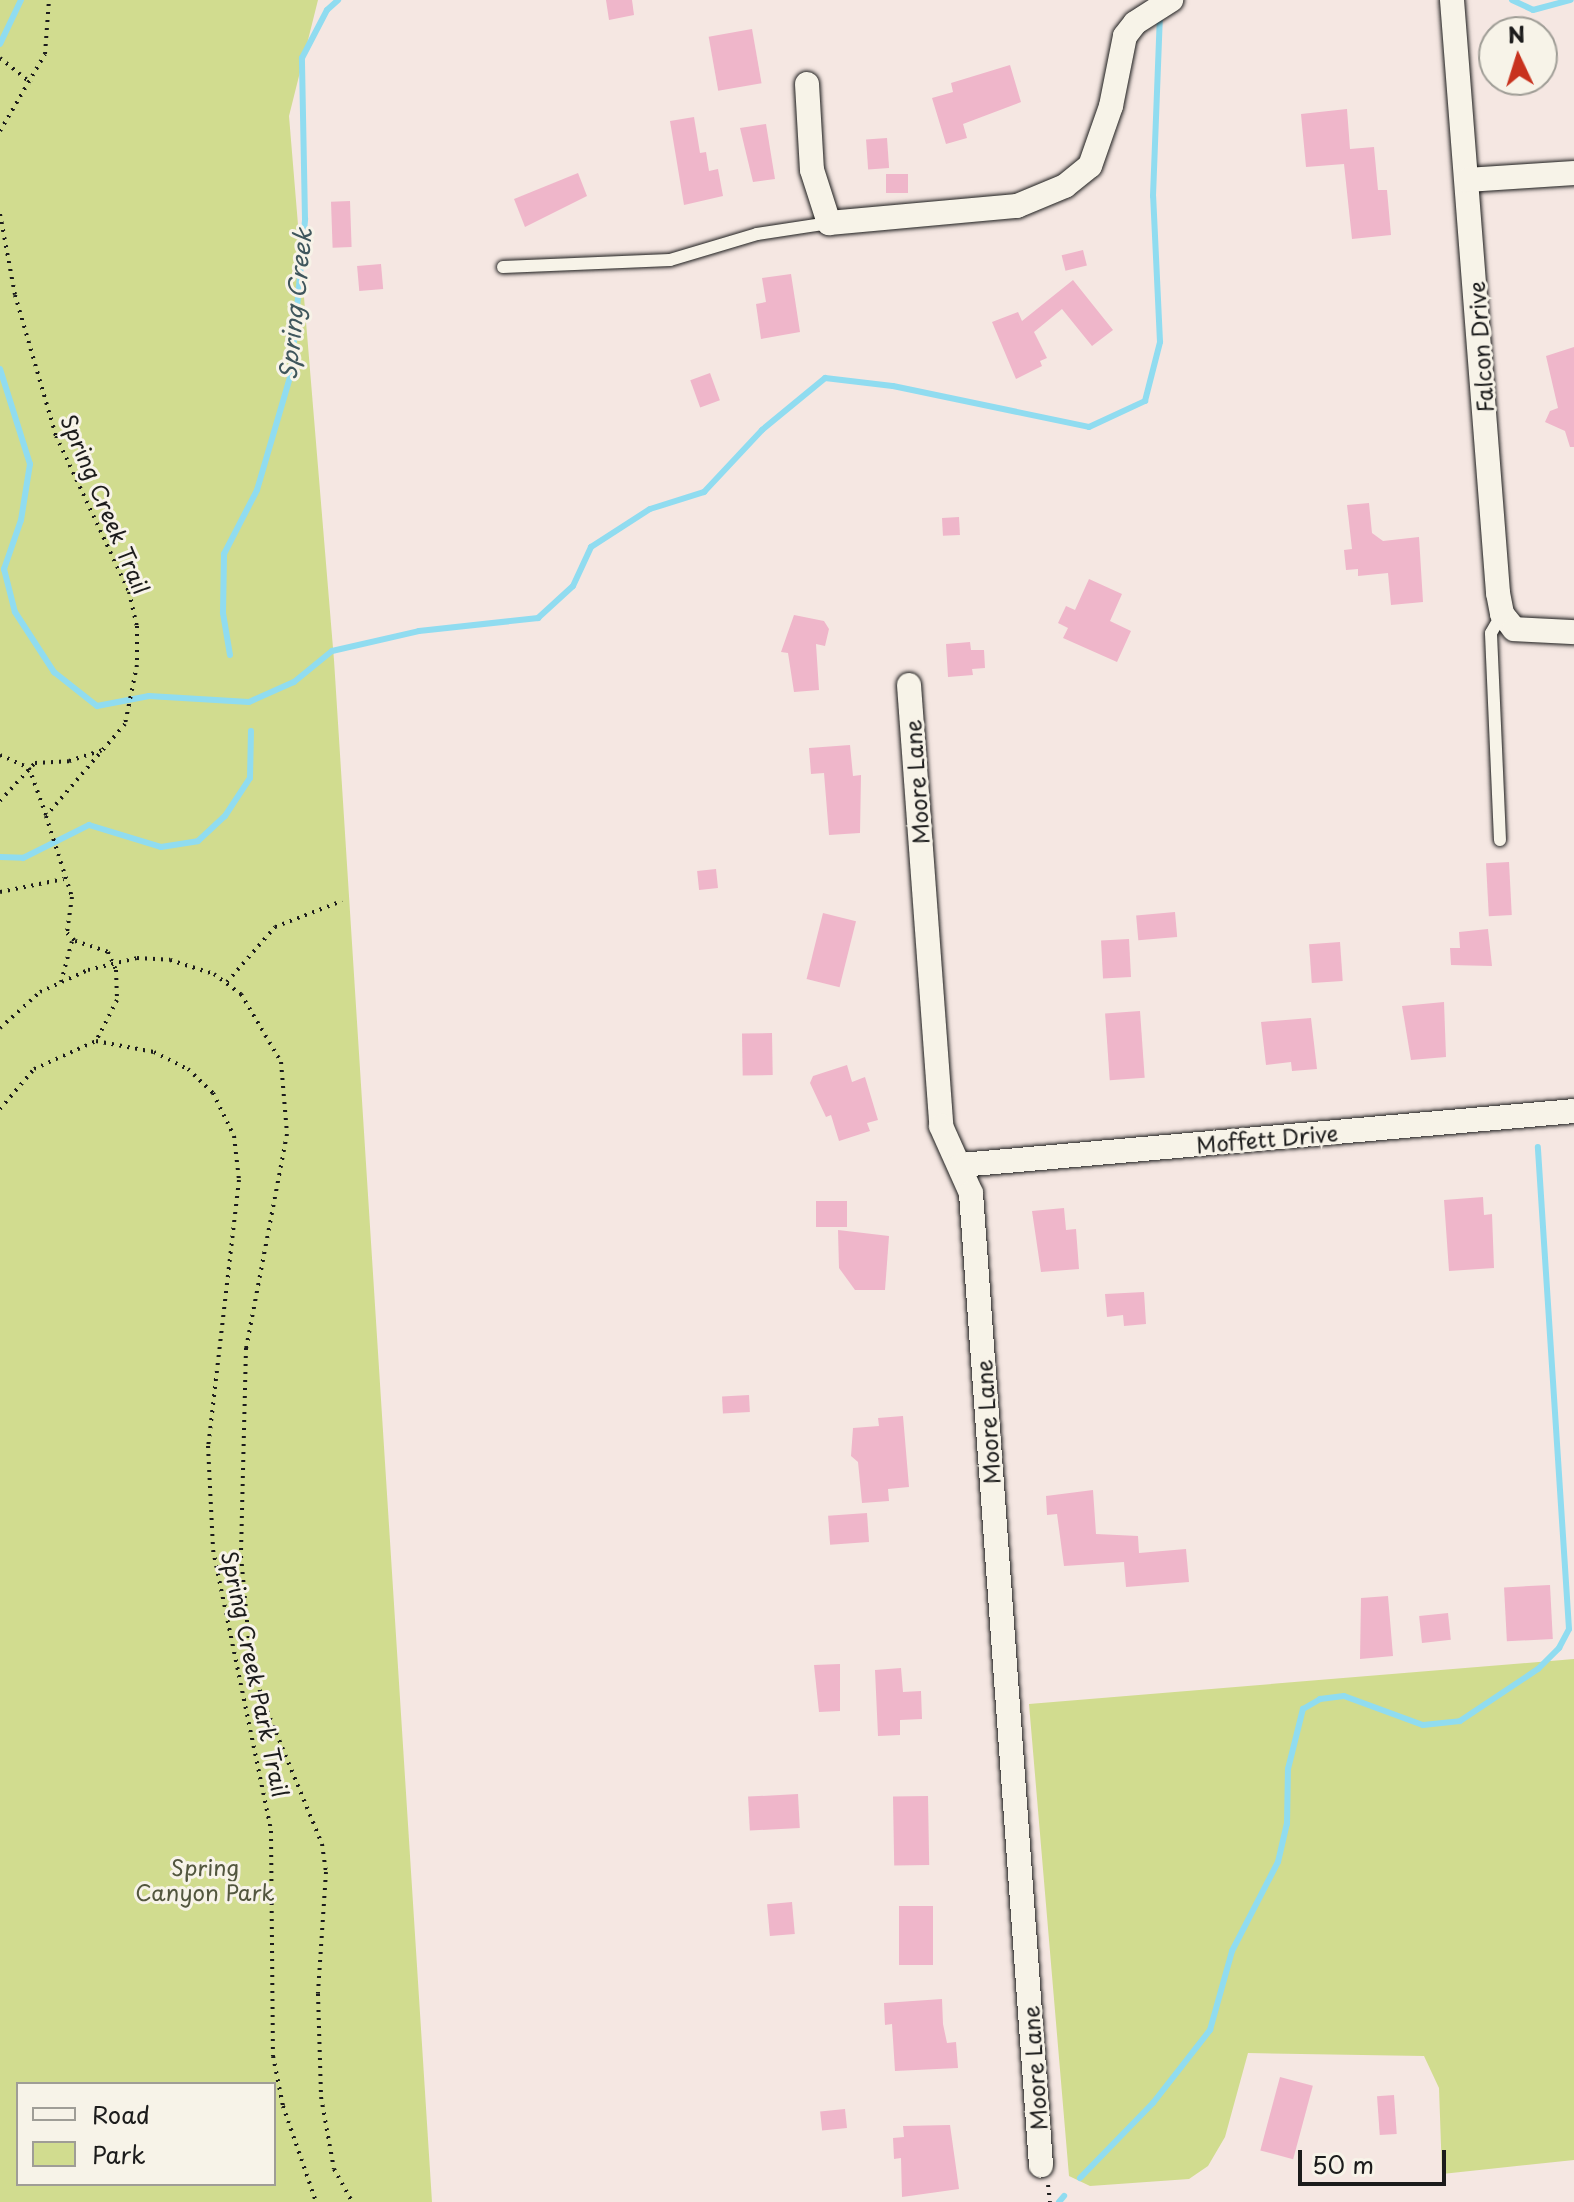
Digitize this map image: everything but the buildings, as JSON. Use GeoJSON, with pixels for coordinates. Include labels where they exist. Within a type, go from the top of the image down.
{"type":"FeatureCollection","features":[{"type":"Feature","properties":{"kind":"street","name":"Falcon Drive"},"geometry":{"type":"LineString","coordinates":[[1452,0],[1502,614]]}},
{"type":"Feature","properties":{"kind":"street"},"geometry":{"type":"LineString","coordinates":[[807,84],[812,170],[829,223],[1017,206],[1065,186],[1090,166],[1111,106],[1122,44],[1135,23],[1163,5]]}},
{"type":"Feature","properties":{"kind":"street"},"geometry":{"type":"LineString","coordinates":[[1467,180],[1574,173]]}},
{"type":"Feature","properties":{"kind":"street"},"geometry":{"type":"LineString","coordinates":[[1502,614],[1514,629],[1574,632]]}},
{"type":"Feature","properties":{"kind":"street","name":"Moore Lane"},"geometry":{"type":"LineString","coordinates":[[909,685],[941,1126],[971,1193],[1041,2165]]}},
{"type":"Feature","properties":{"kind":"street","name":"Moffett Drive"},"geometry":{"type":"LineString","coordinates":[[961,1165],[1574,1111]]}},
{"type":"Feature","properties":{"kind":"lane"},"geometry":{"type":"LineString","coordinates":[[503,267],[670,260],[757,234],[829,223]]}},
{"type":"Feature","properties":{"kind":"lane"},"geometry":{"type":"LineString","coordinates":[[1500,840],[1491,633],[1502,614]]}},
{"type":"Feature","properties":{"kind":"path"},"geometry":{"type":"LineString","coordinates":[[0,131],[31,83],[45,54],[49,0]]}},
{"type":"Feature","properties":{"kind":"path"},"geometry":{"type":"LineString","coordinates":[[0,58],[31,83]]}},
{"type":"Feature","properties":{"kind":"path","name":"Spring Creek Trail"},"geometry":{"type":"LineString","coordinates":[[0,214],[15,295],[56,436],[131,599],[137,641],[131,704],[120,734],[46,816]]}},
{"type":"Feature","properties":{"kind":"path"},"geometry":{"type":"LineString","coordinates":[[0,801],[35,763],[69,761],[99,752],[120,734]]}},
{"type":"Feature","properties":{"kind":"path"},"geometry":{"type":"LineString","coordinates":[[0,755],[29,768],[46,816],[55,855],[72,897],[65,926],[72,939],[73,953],[61,982]]}},
{"type":"Feature","properties":{"kind":"path"},"geometry":{"type":"LineString","coordinates":[[0,892],[64,879]]}},
{"type":"Feature","properties":{"kind":"path"},"geometry":{"type":"LineString","coordinates":[[227,982],[275,927],[342,901]]}},
{"type":"Feature","properties":{"kind":"path"},"geometry":{"type":"LineString","coordinates":[[0,1109],[34,1069],[96,1041],[119,993],[113,962],[101,947],[72,939]]}},
{"type":"Feature","properties":{"kind":"path"},"geometry":{"type":"LineString","coordinates":[[0,1028],[40,992],[113,962],[183,962],[227,982],[254,1010],[270,1037],[288,1096],[285,1155],[246,1348],[241,1556],[249,1643],[261,1696],[316,1824],[326,1872],[318,1994],[319,2074],[328,2150],[352,2202]]}},
{"type":"Feature","properties":{"kind":"path","name":"Spring Creek Park Trail"},"geometry":{"type":"LineString","coordinates":[[96,1041],[154,1052],[188,1069],[213,1093],[236,1143],[239,1180],[208,1446],[213,1550],[271,1831],[273,2056],[283,2106],[316,2202]]}},
{"type":"Feature","properties":{"kind":"green space","name":"Spring Canyon Park"},"geometry":{"type":"Polygon","coordinates":[[[0,0],[318,0],[289,116],[334,660],[432,2202],[0,2202],[0,0]]]}},
{"type":"Feature","properties":{"kind":"green space"},"geometry":{"type":"Polygon","coordinates":[[[1574,1659],[1574,2160],[1442,2174],[1439,2088],[1424,2056],[1248,2053],[1225,2137],[1208,2166],[1189,2179],[1090,2186],[1069,2176],[1029,1704],[1574,1659]]]}},
{"type":"Feature","properties":{"kind":"waterway"},"geometry":{"type":"LineString","coordinates":[[0,44],[21,0]]}},
{"type":"Feature","properties":{"kind":"waterway","name":"Spring Creek"},"geometry":{"type":"LineString","coordinates":[[230,655],[223,613],[224,554],[257,490],[291,374],[305,219],[302,58],[327,10],[338,0]]}},
{"type":"Feature","properties":{"kind":"waterway"},"geometry":{"type":"LineString","coordinates":[[1512,0],[1533,10],[1571,0]]}},
{"type":"Feature","properties":{"kind":"waterway"},"geometry":{"type":"LineString","coordinates":[[0,369],[30,464],[21,520],[4,569],[15,612],[54,672],[97,706],[149,696],[249,702],[294,682],[332,651],[419,631],[538,618],[573,586],[591,547],[650,509],[704,492],[762,430],[825,378],[893,386],[1089,427],[1145,401],[1160,342],[1153,196],[1160,15]]}},
{"type":"Feature","properties":{"kind":"waterway","name":"Spring Creek"},"geometry":{"type":"LineString","coordinates":[[0,857],[23,858],[89,825],[161,847],[198,841],[225,816],[250,778],[251,731]]}},
{"type":"Feature","properties":{"kind":"waterway"},"geometry":{"type":"LineString","coordinates":[[1080,2178],[1153,2103],[1210,2030],[1232,1951],[1278,1862],[1287,1824],[1288,1769],[1303,1709],[1320,1699],[1344,1696],[1423,1725],[1460,1721],[1538,1669],[1559,1648],[1569,1629],[1538,1147]]}},
{"type":"Feature","properties":{"kind":"waterway"},"geometry":{"type":"LineString","coordinates":[[1059,2202],[1064,2196]]}}]}
